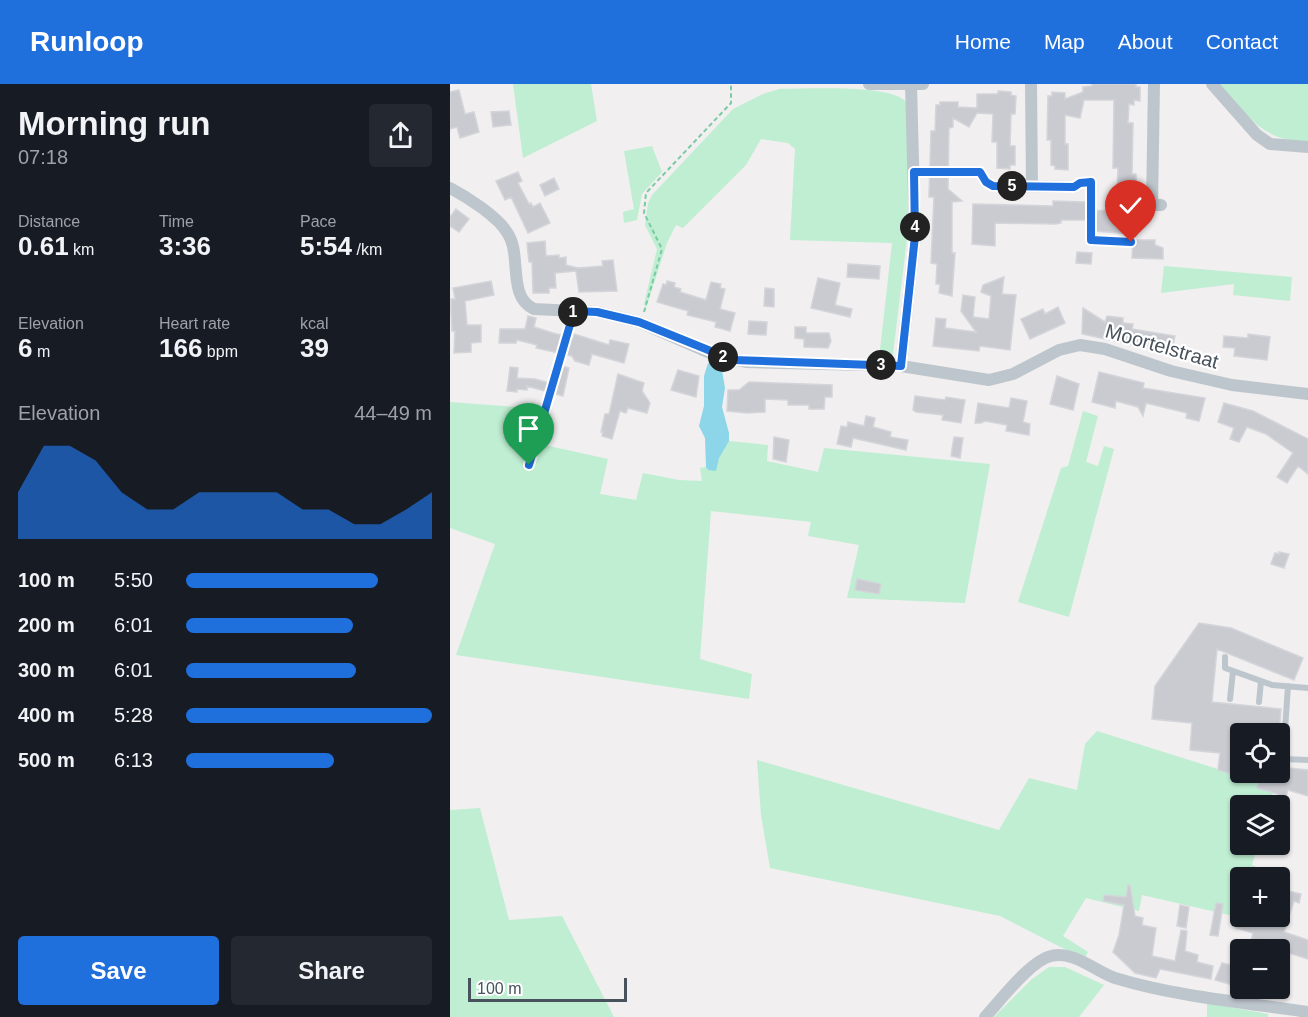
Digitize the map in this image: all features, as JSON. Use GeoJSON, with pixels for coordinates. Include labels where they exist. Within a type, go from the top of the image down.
{"type":"FeatureCollection","features":[{"type":"Feature","properties":{"kind":"street"},"geometry":{"type":"LineString","coordinates":[[869,84],[917,85],[914,172],[915,236],[901,366]]}},
{"type":"Feature","properties":{"kind":"street"},"geometry":{"type":"LineString","coordinates":[[1031,84],[1032,186]]}},
{"type":"Feature","properties":{"kind":"street"},"geometry":{"type":"LineString","coordinates":[[1154,84],[1154,208]]}},
{"type":"Feature","properties":{"kind":"street"},"geometry":{"type":"LineString","coordinates":[[1212,84],[1257,135],[1270,144],[1308,147]]}},
{"type":"Feature","properties":{"kind":"street"},"geometry":{"type":"LineString","coordinates":[[993,186],[1074,187]]}},
{"type":"Feature","properties":{"kind":"street","name":"Moortelstraat"},"geometry":{"type":"LineString","coordinates":[[450,188],[492,217],[508,234],[516,261],[518,292],[523,302],[534,309],[597,312],[639,322],[733,360],[901,366],[989,380],[1013,374],[1059,350],[1080,345],[1105,349],[1171,371],[1232,385],[1308,393]]}},
{"type":"Feature","properties":{"kind":"street"},"geometry":{"type":"LineString","coordinates":[[985,1017],[1034,966],[1051,956],[1062,955],[1129,982],[1200,996],[1308,1012]]}},
{"type":"Feature","properties":{"kind":"lane"},"geometry":{"type":"LineString","coordinates":[[1225,657],[1225,668],[1233,671],[1272,685],[1308,688]]}},
{"type":"Feature","properties":{"kind":"lane"},"geometry":{"type":"LineString","coordinates":[[1230,699],[1233,671]]}},
{"type":"Feature","properties":{"kind":"lane"},"geometry":{"type":"LineString","coordinates":[[1259,702],[1261,681]]}},
{"type":"Feature","properties":{"kind":"lane"},"geometry":{"type":"LineString","coordinates":[[1288,686],[1283,759],[1308,760]]}},
{"type":"Feature","properties":{"kind":"path"},"geometry":{"type":"LineString","coordinates":[[639,322],[662,249],[644,213],[646,193],[731,103],[731,84]]}},
{"type":"Feature","properties":{"kind":"path"},"geometry":{"type":"LineString","coordinates":[[914,172],[980,172],[986,182],[993,186]]}},
{"type":"Feature","properties":{"kind":"path"},"geometry":{"type":"LineString","coordinates":[[1074,187],[1080,183],[1091,182],[1091,240],[1131,242],[1154,208]]}},
{"type":"Feature","properties":{"kind":"path"},"geometry":{"type":"LineString","coordinates":[[529,465],[574,311]]}},
{"type":"Feature","properties":{"kind":"green space"},"geometry":{"type":"Polygon","coordinates":[[[513,84],[591,84],[597,121],[523,158],[513,84]]]}},
{"type":"Feature","properties":{"kind":"green space"},"geometry":{"type":"Polygon","coordinates":[[[1219,84],[1308,84],[1308,142],[1279,137],[1257,125],[1219,84]]]}},
{"type":"Feature","properties":{"kind":"green space"},"geometry":{"type":"Polygon","coordinates":[[[779,89],[867,90],[898,96],[906,102],[909,167],[907,239],[893,354],[889,358],[879,359],[892,243],[790,240],[795,149],[788,143],[761,139],[746,165],[683,228],[676,225],[667,243],[646,308],[644,304],[657,249],[645,225],[648,203],[652,195],[733,109],[779,89]]]}},
{"type":"Feature","properties":{"kind":"green space"},"geometry":{"type":"Polygon","coordinates":[[[652,146],[662,172],[642,194],[637,220],[624,223],[623,212],[634,209],[624,151],[652,146]]]}},
{"type":"Feature","properties":{"kind":"green space"},"geometry":{"type":"Polygon","coordinates":[[[1164,266],[1292,277],[1290,301],[1233,295],[1234,284],[1161,293],[1164,266]]]}},
{"type":"Feature","properties":{"kind":"green space"},"geometry":{"type":"Polygon","coordinates":[[[450,402],[542,409],[531,442],[608,459],[600,494],[636,500],[643,473],[679,480],[702,481],[700,468],[706,467],[708,470],[729,441],[768,445],[767,461],[818,472],[824,448],[990,464],[965,603],[847,598],[859,545],[808,536],[811,522],[711,511],[700,659],[752,674],[749,699],[456,655],[495,544],[450,528],[450,402]]]}},
{"type":"Feature","properties":{"kind":"green space"},"geometry":{"type":"Polygon","coordinates":[[[1083,411],[1098,416],[1086,462],[1098,466],[1104,446],[1114,449],[1069,617],[1018,602],[1061,468],[1068,466],[1083,411]]]}},
{"type":"Feature","properties":{"kind":"green space"},"geometry":{"type":"Polygon","coordinates":[[[1097,731],[1230,773],[1230,783],[1259,783],[1257,788],[1273,793],[1272,795],[1230,795],[1230,855],[1255,855],[1252,865],[1256,867],[1230,867],[1230,915],[1142,895],[1139,911],[1086,898],[1063,936],[1088,952],[1084,959],[1000,916],[770,868],[761,815],[757,760],[999,830],[1029,778],[1077,790],[1085,744],[1097,731]]]}},
{"type":"Feature","properties":{"kind":"green space"},"geometry":{"type":"Polygon","coordinates":[[[480,808],[509,920],[562,916],[614,1017],[450,1017],[450,810],[480,808]]]}},
{"type":"Feature","properties":{"kind":"green space"},"geometry":{"type":"Polygon","coordinates":[[[1049,967],[1065,967],[1104,985],[1079,1017],[994,1017],[1032,979],[1049,967]]]}},
{"type":"Feature","properties":{"kind":"green space"},"geometry":{"type":"Polygon","coordinates":[[[1207,1003],[1268,1014],[1268,1017],[1207,1017],[1207,1003]]]}},
{"type":"Feature","properties":{"kind":"water"},"geometry":{"type":"Polygon","coordinates":[[[708,363],[722,370],[725,388],[722,407],[729,433],[729,441],[719,458],[716,471],[708,470],[706,467],[705,438],[699,426],[704,406],[704,376],[708,363]]]}},
{"type":"Feature","properties":{"kind":"building"},"geometry":{"type":"Polygon","coordinates":[[[1092,84],[1136,84],[1136,87],[1140,87],[1140,101],[1134,100],[1134,105],[1129,104],[1128,123],[1133,123],[1132,174],[1136,174],[1136,192],[1131,192],[1130,234],[1096,231],[1096,220],[1061,220],[1061,223],[1056,224],[995,223],[995,246],[972,244],[973,204],[1053,206],[1053,201],[1088,202],[1087,211],[1113,210],[1113,195],[1117,195],[1118,168],[1113,168],[1114,100],[1084,100],[1080,118],[1065,115],[1068,170],[1055,169],[1055,166],[1051,165],[1051,140],[1047,140],[1048,96],[1052,96],[1052,92],[1065,93],[1065,99],[1083,92],[1083,87],[1092,86],[1092,84]]]}},
{"type":"Feature","properties":{"kind":"building"},"geometry":{"type":"Polygon","coordinates":[[[459,90],[465,114],[474,112],[479,132],[460,138],[457,127],[450,129],[450,92],[459,90]]]}},
{"type":"Feature","properties":{"kind":"building"},"geometry":{"type":"Polygon","coordinates":[[[998,91],[1011,92],[1011,95],[1016,96],[1015,114],[1011,114],[1010,146],[1015,146],[1015,165],[1010,165],[1010,169],[997,168],[997,142],[992,142],[993,114],[977,113],[969,127],[953,118],[953,127],[949,128],[948,189],[962,201],[952,202],[952,253],[955,253],[952,296],[939,293],[940,284],[936,284],[937,264],[931,263],[934,197],[929,197],[931,131],[935,131],[936,105],[940,105],[940,102],[958,102],[958,107],[977,108],[977,94],[998,94],[998,91]]]}},
{"type":"Feature","properties":{"kind":"building"},"geometry":{"type":"Polygon","coordinates":[[[509,111],[511,125],[493,127],[491,112],[509,111]]]}},
{"type":"Feature","properties":{"kind":"building"},"geometry":{"type":"Polygon","coordinates":[[[518,172],[522,181],[518,183],[529,204],[531,203],[533,207],[540,203],[550,223],[528,233],[511,197],[505,200],[496,181],[518,172]]]}},
{"type":"Feature","properties":{"kind":"building"},"geometry":{"type":"Polygon","coordinates":[[[554,178],[559,189],[545,196],[540,185],[554,178]]]}},
{"type":"Feature","properties":{"kind":"building"},"geometry":{"type":"Polygon","coordinates":[[[456,209],[469,219],[459,232],[450,226],[450,217],[456,209]]]}},
{"type":"Feature","properties":{"kind":"building"},"geometry":{"type":"Polygon","coordinates":[[[1133,240],[1155,240],[1155,245],[1163,248],[1163,259],[1132,258],[1133,240]]]}},
{"type":"Feature","properties":{"kind":"building"},"geometry":{"type":"Polygon","coordinates":[[[545,241],[546,256],[566,257],[566,265],[578,268],[603,266],[602,261],[613,260],[617,291],[579,292],[576,271],[555,273],[556,288],[549,288],[549,293],[533,293],[532,262],[529,262],[527,243],[545,241]]]}},
{"type":"Feature","properties":{"kind":"building"},"geometry":{"type":"Polygon","coordinates":[[[1077,252],[1092,253],[1091,264],[1076,263],[1077,252]]]}},
{"type":"Feature","properties":{"kind":"building"},"geometry":{"type":"Polygon","coordinates":[[[848,264],[880,266],[879,279],[847,277],[848,264]]]}},
{"type":"Feature","properties":{"kind":"building"},"geometry":{"type":"Polygon","coordinates":[[[1004,277],[1002,294],[1016,295],[1010,350],[980,346],[979,351],[933,346],[936,318],[946,319],[945,328],[976,332],[961,311],[963,295],[975,297],[973,317],[989,319],[991,296],[981,292],[983,285],[1004,277]]]}},
{"type":"Feature","properties":{"kind":"building"},"geometry":{"type":"Polygon","coordinates":[[[818,278],[840,283],[835,305],[852,309],[850,317],[811,308],[818,278]]]}},
{"type":"Feature","properties":{"kind":"building"},"geometry":{"type":"Polygon","coordinates":[[[491,281],[494,295],[465,301],[467,325],[481,325],[481,342],[471,343],[471,352],[454,353],[455,331],[452,331],[451,310],[451,299],[455,299],[453,288],[491,281]]]}},
{"type":"Feature","properties":{"kind":"building"},"geometry":{"type":"Polygon","coordinates":[[[667,281],[675,283],[674,287],[681,289],[680,292],[706,300],[711,282],[721,284],[720,288],[725,289],[720,309],[735,313],[730,331],[715,327],[716,322],[687,315],[688,311],[657,302],[663,284],[666,285],[667,281]]]}},
{"type":"Feature","properties":{"kind":"building"},"geometry":{"type":"Polygon","coordinates":[[[765,288],[774,289],[774,307],[764,306],[765,288]]]}},
{"type":"Feature","properties":{"kind":"building"},"geometry":{"type":"Polygon","coordinates":[[[1058,307],[1065,323],[1030,339],[1021,319],[1043,309],[1045,314],[1058,307]]]}},
{"type":"Feature","properties":{"kind":"building"},"geometry":{"type":"Polygon","coordinates":[[[1083,308],[1105,322],[1107,316],[1123,318],[1123,323],[1133,324],[1132,329],[1175,336],[1171,353],[1082,334],[1083,308]]]}},
{"type":"Feature","properties":{"kind":"building"},"geometry":{"type":"Polygon","coordinates":[[[528,316],[536,318],[534,327],[553,333],[573,338],[574,334],[609,345],[610,340],[629,344],[624,363],[592,354],[589,365],[575,361],[572,356],[536,348],[537,345],[517,340],[516,343],[499,343],[500,329],[525,329],[528,316]]]}},
{"type":"Feature","properties":{"kind":"building"},"geometry":{"type":"Polygon","coordinates":[[[749,321],[767,322],[766,335],[748,334],[749,321]]]}},
{"type":"Feature","properties":{"kind":"building"},"geometry":{"type":"Polygon","coordinates":[[[795,327],[806,327],[806,333],[829,333],[831,341],[828,348],[804,347],[804,339],[795,338],[795,327]]]}},
{"type":"Feature","properties":{"kind":"building"},"geometry":{"type":"Polygon","coordinates":[[[1248,334],[1270,337],[1267,360],[1234,356],[1235,348],[1223,347],[1224,336],[1248,338],[1248,334]]]}},
{"type":"Feature","properties":{"kind":"building"},"geometry":{"type":"Polygon","coordinates":[[[563,366],[569,368],[563,396],[527,386],[527,390],[507,391],[510,367],[518,368],[517,378],[535,379],[557,385],[563,366]]]}},
{"type":"Feature","properties":{"kind":"building"},"geometry":{"type":"Polygon","coordinates":[[[678,370],[699,376],[696,397],[671,390],[678,370]]]}},
{"type":"Feature","properties":{"kind":"building"},"geometry":{"type":"Polygon","coordinates":[[[1099,372],[1144,383],[1143,388],[1205,398],[1199,421],[1186,418],[1187,413],[1146,403],[1143,416],[1138,407],[1116,401],[1115,408],[1092,402],[1099,372]]]}},
{"type":"Feature","properties":{"kind":"building"},"geometry":{"type":"Polygon","coordinates":[[[618,374],[644,383],[642,391],[650,403],[647,413],[628,408],[626,413],[620,411],[612,439],[602,436],[603,432],[601,432],[605,414],[609,414],[618,374]]]}},
{"type":"Feature","properties":{"kind":"building"},"geometry":{"type":"Polygon","coordinates":[[[1057,376],[1079,384],[1073,410],[1050,404],[1057,376]]]}},
{"type":"Feature","properties":{"kind":"building"},"geometry":{"type":"Polygon","coordinates":[[[749,382],[832,385],[832,397],[825,397],[824,409],[809,409],[809,405],[788,405],[788,400],[765,399],[765,412],[727,411],[728,390],[739,390],[749,382]]]}},
{"type":"Feature","properties":{"kind":"building"},"geometry":{"type":"Polygon","coordinates":[[[915,396],[965,400],[961,423],[942,420],[943,415],[916,412],[913,410],[915,396]]]}},
{"type":"Feature","properties":{"kind":"building"},"geometry":{"type":"Polygon","coordinates":[[[1011,398],[1027,401],[1023,422],[1030,424],[1029,435],[1006,431],[1007,425],[985,421],[975,423],[978,403],[1009,408],[1011,398]]]}},
{"type":"Feature","properties":{"kind":"building"},"geometry":{"type":"Polygon","coordinates":[[[1224,403],[1253,411],[1308,439],[1308,474],[1298,466],[1287,483],[1277,477],[1293,453],[1266,434],[1247,427],[1239,442],[1230,439],[1234,428],[1218,422],[1224,403]]]}},
{"type":"Feature","properties":{"kind":"building"},"geometry":{"type":"Polygon","coordinates":[[[866,416],[875,418],[873,427],[891,432],[890,437],[908,440],[906,450],[853,438],[851,447],[837,444],[841,426],[847,427],[848,422],[864,426],[866,416]]]}},
{"type":"Feature","properties":{"kind":"building"},"geometry":{"type":"Polygon","coordinates":[[[774,437],[789,440],[786,462],[773,459],[774,437]]]}},
{"type":"Feature","properties":{"kind":"building"},"geometry":{"type":"Polygon","coordinates":[[[954,437],[963,438],[960,458],[951,456],[954,437]]]}},
{"type":"Feature","properties":{"kind":"building"},"geometry":{"type":"Polygon","coordinates":[[[1279,552],[1289,554],[1284,568],[1271,564],[1275,553],[1279,554],[1279,552]]]}},
{"type":"Feature","properties":{"kind":"building"},"geometry":{"type":"Polygon","coordinates":[[[857,579],[881,584],[879,594],[855,590],[857,579]]]}},
{"type":"Feature","properties":{"kind":"building"},"geometry":{"type":"Polygon","coordinates":[[[1199,623],[1231,628],[1303,658],[1294,680],[1217,649],[1212,702],[1281,709],[1280,723],[1230,723],[1230,774],[1218,770],[1220,753],[1190,750],[1192,723],[1152,719],[1155,686],[1199,623]]]}},
{"type":"Feature","properties":{"kind":"building"},"geometry":{"type":"Polygon","coordinates":[[[1290,768],[1308,770],[1308,796],[1288,790],[1286,795],[1278,795],[1257,788],[1259,783],[1290,783],[1290,768]]]}},
{"type":"Feature","properties":{"kind":"building"},"geometry":{"type":"Polygon","coordinates":[[[1128,885],[1130,885],[1135,916],[1143,918],[1142,925],[1156,928],[1152,956],[1175,961],[1181,930],[1187,931],[1185,951],[1198,955],[1197,962],[1213,966],[1211,979],[1160,969],[1156,978],[1135,973],[1113,952],[1119,935],[1124,905],[1103,901],[1104,895],[1126,897],[1128,885]]]}},
{"type":"Feature","properties":{"kind":"building"},"geometry":{"type":"Polygon","coordinates":[[[1290,891],[1301,894],[1299,903],[1294,901],[1290,913],[1290,891]]]}},
{"type":"Feature","properties":{"kind":"building"},"geometry":{"type":"Polygon","coordinates":[[[1216,903],[1223,904],[1218,936],[1210,935],[1216,903]]]}},
{"type":"Feature","properties":{"kind":"building"},"geometry":{"type":"Polygon","coordinates":[[[1180,905],[1189,907],[1186,928],[1177,926],[1180,905]]]}},
{"type":"Feature","properties":{"kind":"building"},"geometry":{"type":"Polygon","coordinates":[[[1286,927],[1284,932],[1308,940],[1308,959],[1290,953],[1290,939],[1252,939],[1253,933],[1236,928],[1286,927]]]}},
{"type":"Feature","properties":{"kind":"building"},"geometry":{"type":"Polygon","coordinates":[[[1222,963],[1230,965],[1230,984],[1215,980],[1222,963]]]}},
{"type":"Feature","properties":{"kind":"route"},"geometry":{"type":"LineString","coordinates":[[529,465],[574,311],[597,312],[639,322],[717,356],[733,360],[901,366],[915,236],[914,172],[980,172],[986,182],[993,186],[1074,187],[1080,183],[1091,182],[1091,240],[1131,242]]}}]}
